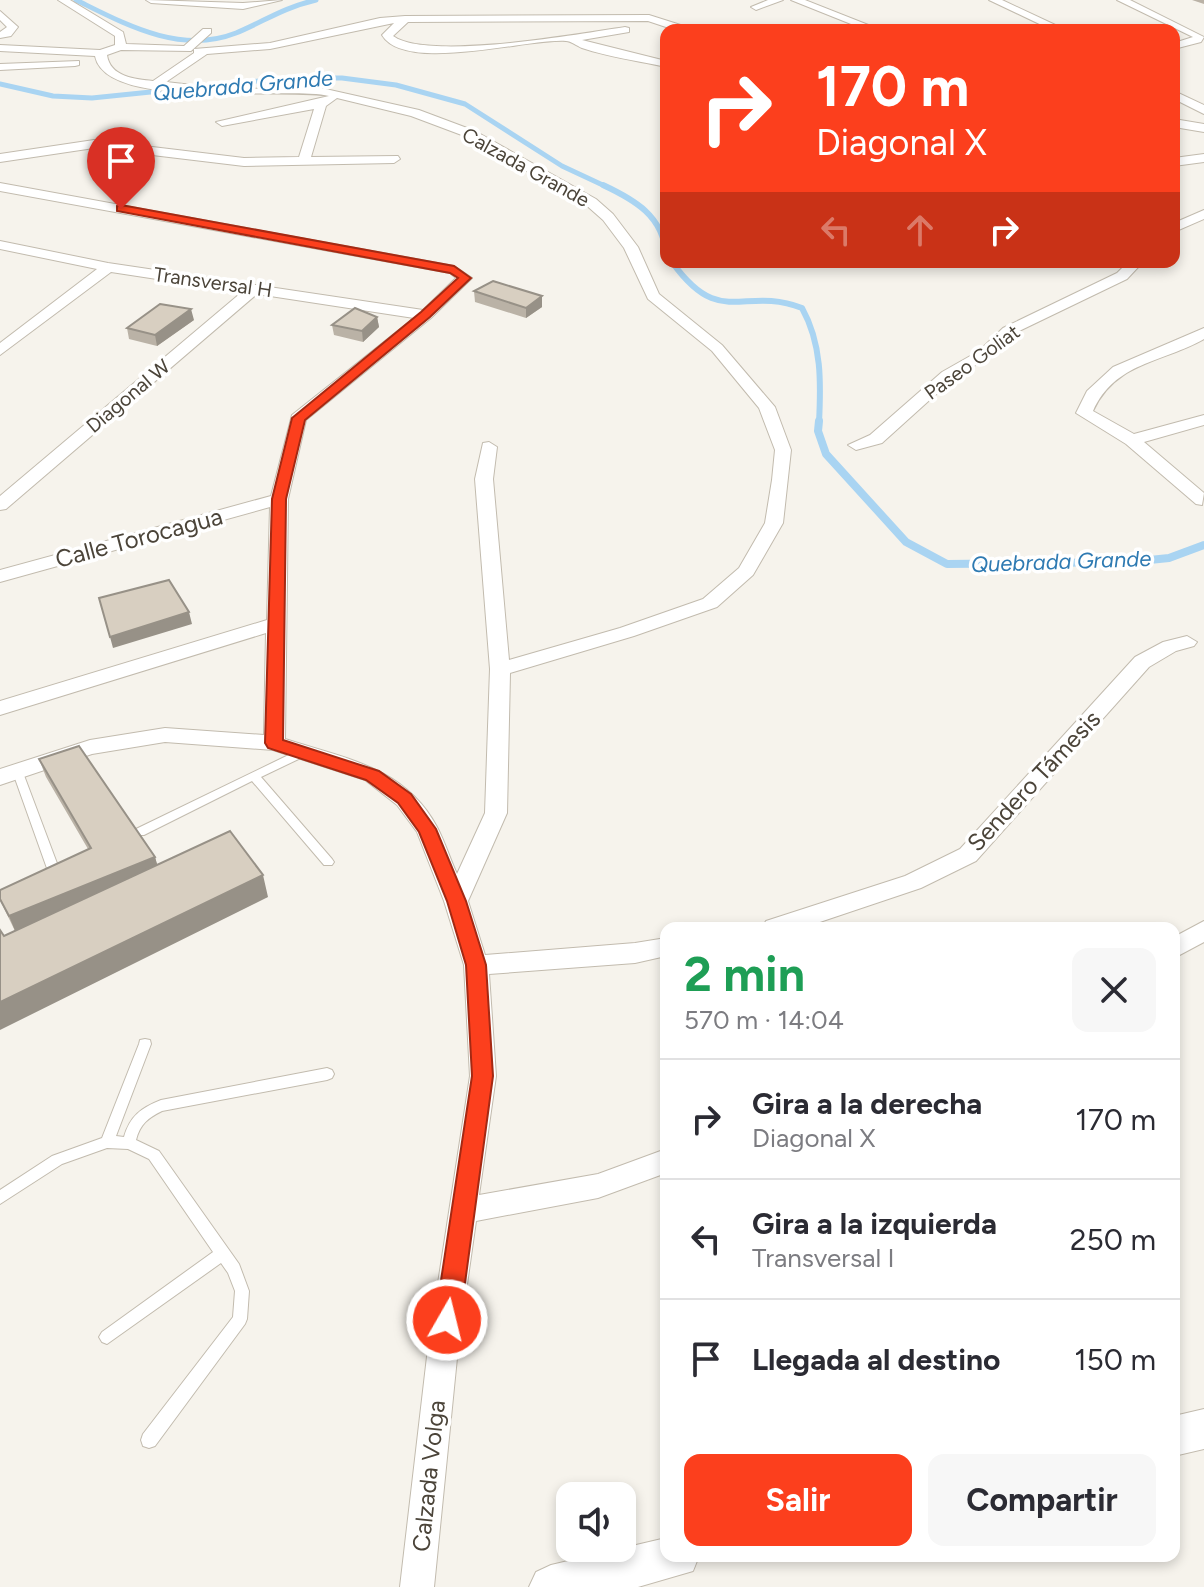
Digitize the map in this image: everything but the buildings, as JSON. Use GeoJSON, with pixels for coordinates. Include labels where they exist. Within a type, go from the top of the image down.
{"type":"FeatureCollection","features":[{"type":"Feature","properties":{"kind":"street"},"geometry":{"type":"LineString","coordinates":[[63,0],[119,34],[120,47]]}},
{"type":"Feature","properties":{"kind":"street"},"geometry":{"type":"LineString","coordinates":[[151,0],[243,6],[277,0]]}},
{"type":"Feature","properties":{"kind":"street"},"geometry":{"type":"LineString","coordinates":[[756,7],[778,0]]}},
{"type":"Feature","properties":{"kind":"street"},"geometry":{"type":"LineString","coordinates":[[796,0],[860,24]]}},
{"type":"Feature","properties":{"kind":"street"},"geometry":{"type":"LineString","coordinates":[[994,0],[1048,24]]}},
{"type":"Feature","properties":{"kind":"street"},"geometry":{"type":"LineString","coordinates":[[1122,0],[1174,24]]}},
{"type":"Feature","properties":{"kind":"street"},"geometry":{"type":"LineString","coordinates":[[0,14],[13,27],[7,34],[0,35]]}},
{"type":"Feature","properties":{"kind":"street"},"geometry":{"type":"LineString","coordinates":[[157,83],[204,51],[270,46],[380,21],[649,18],[672,24]]}},
{"type":"Feature","properties":{"kind":"street"},"geometry":{"type":"LineString","coordinates":[[405,19],[387,35],[390,40],[408,47],[511,45],[660,25]]}},
{"type":"Feature","properties":{"kind":"street"},"geometry":{"type":"LineString","coordinates":[[1180,27],[1202,37]]}},
{"type":"Feature","properties":{"kind":"street"},"geometry":{"type":"LineString","coordinates":[[575,36],[571,38],[572,41],[660,63]]}},
{"type":"Feature","properties":{"kind":"street"},"geometry":{"type":"LineString","coordinates":[[1180,44],[1202,37]]}},
{"type":"Feature","properties":{"kind":"street"},"geometry":{"type":"LineString","coordinates":[[0,67],[101,57],[120,47],[196,41],[204,51]]}},
{"type":"Feature","properties":{"kind":"street"},"geometry":{"type":"LineString","coordinates":[[0,48],[101,57]]}},
{"type":"Feature","properties":{"kind":"street","name":"Calzada Grande"},"geometry":{"type":"LineString","coordinates":[[101,57],[120,79],[228,92],[300,88],[341,94],[415,113],[471,134],[591,202],[608,217],[631,247],[653,296],[717,348],[767,407],[783,450],[774,523],[746,571],[710,603],[627,632],[500,669]]}},
{"type":"Feature","properties":{"kind":"street"},"geometry":{"type":"LineString","coordinates":[[222,122],[321,104],[341,94]]}},
{"type":"Feature","properties":{"kind":"street"},"geometry":{"type":"LineString","coordinates":[[1180,97],[1204,110]]}},
{"type":"Feature","properties":{"kind":"street"},"geometry":{"type":"LineString","coordinates":[[304,160],[321,104]]}},
{"type":"Feature","properties":{"kind":"street"},"geometry":{"type":"LineString","coordinates":[[1180,124],[1204,128]]}},
{"type":"Feature","properties":{"kind":"street"},"geometry":{"type":"LineString","coordinates":[[0,158],[94,144],[208,160],[394,159]]}},
{"type":"Feature","properties":{"kind":"street"},"geometry":{"type":"LineString","coordinates":[[1180,161],[1204,158]]}},
{"type":"Feature","properties":{"kind":"street"},"geometry":{"type":"LineString","coordinates":[[0,187],[461,274],[465,278],[426,315],[298,418],[279,499],[274,624],[274,743]]}},
{"type":"Feature","properties":{"kind":"street"},"geometry":{"type":"LineString","coordinates":[[1180,225],[1204,214]]}},
{"type":"Feature","properties":{"kind":"street","name":"Transversal H"},"geometry":{"type":"LineString","coordinates":[[0,245],[108,267],[426,315]]}},
{"type":"Feature","properties":{"kind":"street"},"geometry":{"type":"LineString","coordinates":[[0,350],[108,267]]}},
{"type":"Feature","properties":{"kind":"street","name":"Paseo Goliat"},"geometry":{"type":"LineString","coordinates":[[856,445],[876,439],[948,375],[984,354],[1008,331],[1122,276],[1130,268]]}},
{"type":"Feature","properties":{"kind":"street","name":"Diagonal W"},"geometry":{"type":"LineString","coordinates":[[0,505],[256,287]]}},
{"type":"Feature","properties":{"kind":"street"},"geometry":{"type":"LineString","coordinates":[[1202,500],[1132,440],[1084,413],[1089,397],[1101,380],[1204,333]]}},
{"type":"Feature","properties":{"kind":"street"},"geometry":{"type":"LineString","coordinates":[[1132,440],[1204,420]]}},
{"type":"Feature","properties":{"kind":"street"},"geometry":{"type":"LineString","coordinates":[[456,901],[496,813],[500,669],[484,479],[489,447]]}},
{"type":"Feature","properties":{"kind":"street","name":"Calle Torocagua"},"geometry":{"type":"LineString","coordinates":[[0,576],[279,499]]}},
{"type":"Feature","properties":{"kind":"street"},"geometry":{"type":"LineString","coordinates":[[0,708],[274,624]]}},
{"type":"Feature","properties":{"kind":"street","name":"Sendero Támesis"},"geometry":{"type":"LineString","coordinates":[[792,922],[913,882],[968,855],[1142,662],[1170,646],[1187,642]]}},
{"type":"Feature","properties":{"kind":"street","name":"Calzada Volga"},"geometry":{"type":"LineString","coordinates":[[8,774],[90,747],[165,735],[274,743],[373,775],[405,799],[427,829],[456,901],[476,965],[483,1076],[443,1348],[417,1587]]}},
{"type":"Feature","properties":{"kind":"street"},"geometry":{"type":"LineString","coordinates":[[1180,945],[1204,930]]}},
{"type":"Feature","properties":{"kind":"street"},"geometry":{"type":"LineString","coordinates":[[476,965],[635,953],[660,948]]}},
{"type":"Feature","properties":{"kind":"street"},"geometry":{"type":"LineString","coordinates":[[463,1211],[598,1186],[660,1163]]}},
{"type":"Feature","properties":{"kind":"street"},"geometry":{"type":"LineString","coordinates":[[1180,1435],[1204,1429]]}},
{"type":"Feature","properties":{"kind":"street"},"geometry":{"type":"LineString","coordinates":[[551,1587],[660,1560]]}},
{"type":"Feature","properties":{"kind":"lane"},"geometry":{"type":"LineString","coordinates":[[140,832],[303,752]]}},
{"type":"Feature","properties":{"kind":"lane"},"geometry":{"type":"LineString","coordinates":[[8,774],[55,874]]}},
{"type":"Feature","properties":{"kind":"lane"},"geometry":{"type":"LineString","coordinates":[[254,776],[328,862]]}},
{"type":"Feature","properties":{"kind":"lane"},"geometry":{"type":"LineString","coordinates":[[107,1142],[145,1044]]}},
{"type":"Feature","properties":{"kind":"lane"},"geometry":{"type":"LineString","coordinates":[[129,1143],[132,1125],[139,1116],[161,1106],[327,1074]]}},
{"type":"Feature","properties":{"kind":"lane"},"geometry":{"type":"LineString","coordinates":[[0,1198],[57,1160],[107,1142],[129,1143],[154,1155],[223,1253],[242,1291],[240,1319],[149,1440]]}},
{"type":"Feature","properties":{"kind":"lane"},"geometry":{"type":"LineString","coordinates":[[107,1337],[223,1253]]}},
{"type":"Feature","properties":{"kind":"waterway"},"geometry":{"type":"LineString","coordinates":[[76,0],[153,34],[194,40],[215,39],[236,33],[283,11],[316,0]]}},
{"type":"Feature","properties":{"kind":"waterway","name":"Quebrada Grande"},"geometry":{"type":"LineString","coordinates":[[0,84],[53,96],[92,98],[288,78],[342,78],[396,85],[465,104],[562,166],[605,186]]}},
{"type":"Feature","properties":{"kind":"waterway","name":"Quebrada Grande"},"geometry":{"type":"LineString","coordinates":[[605,186],[636,203],[653,219],[660,231]]}},
{"type":"Feature","properties":{"kind":"waterway","name":"Quebrada Grande"},"geometry":{"type":"LineString","coordinates":[[677,268],[689,283],[705,295],[719,300],[781,302],[802,308],[817,350],[819,423]]}},
{"type":"Feature","properties":{"kind":"waterway","name":"Quebrada Grande"},"geometry":{"type":"LineString","coordinates":[[819,421],[818,431],[826,454],[906,542],[947,564],[1130,562],[1169,558],[1204,545]]}},
{"type":"Feature","properties":{"kind":"route"},"geometry":{"type":"LineString","coordinates":[[121,209],[454,270],[465,278],[426,315],[298,418],[279,499],[274,624],[274,743],[373,775],[405,799],[427,829],[456,901],[476,965],[483,1076],[447,1320]]}}]}
